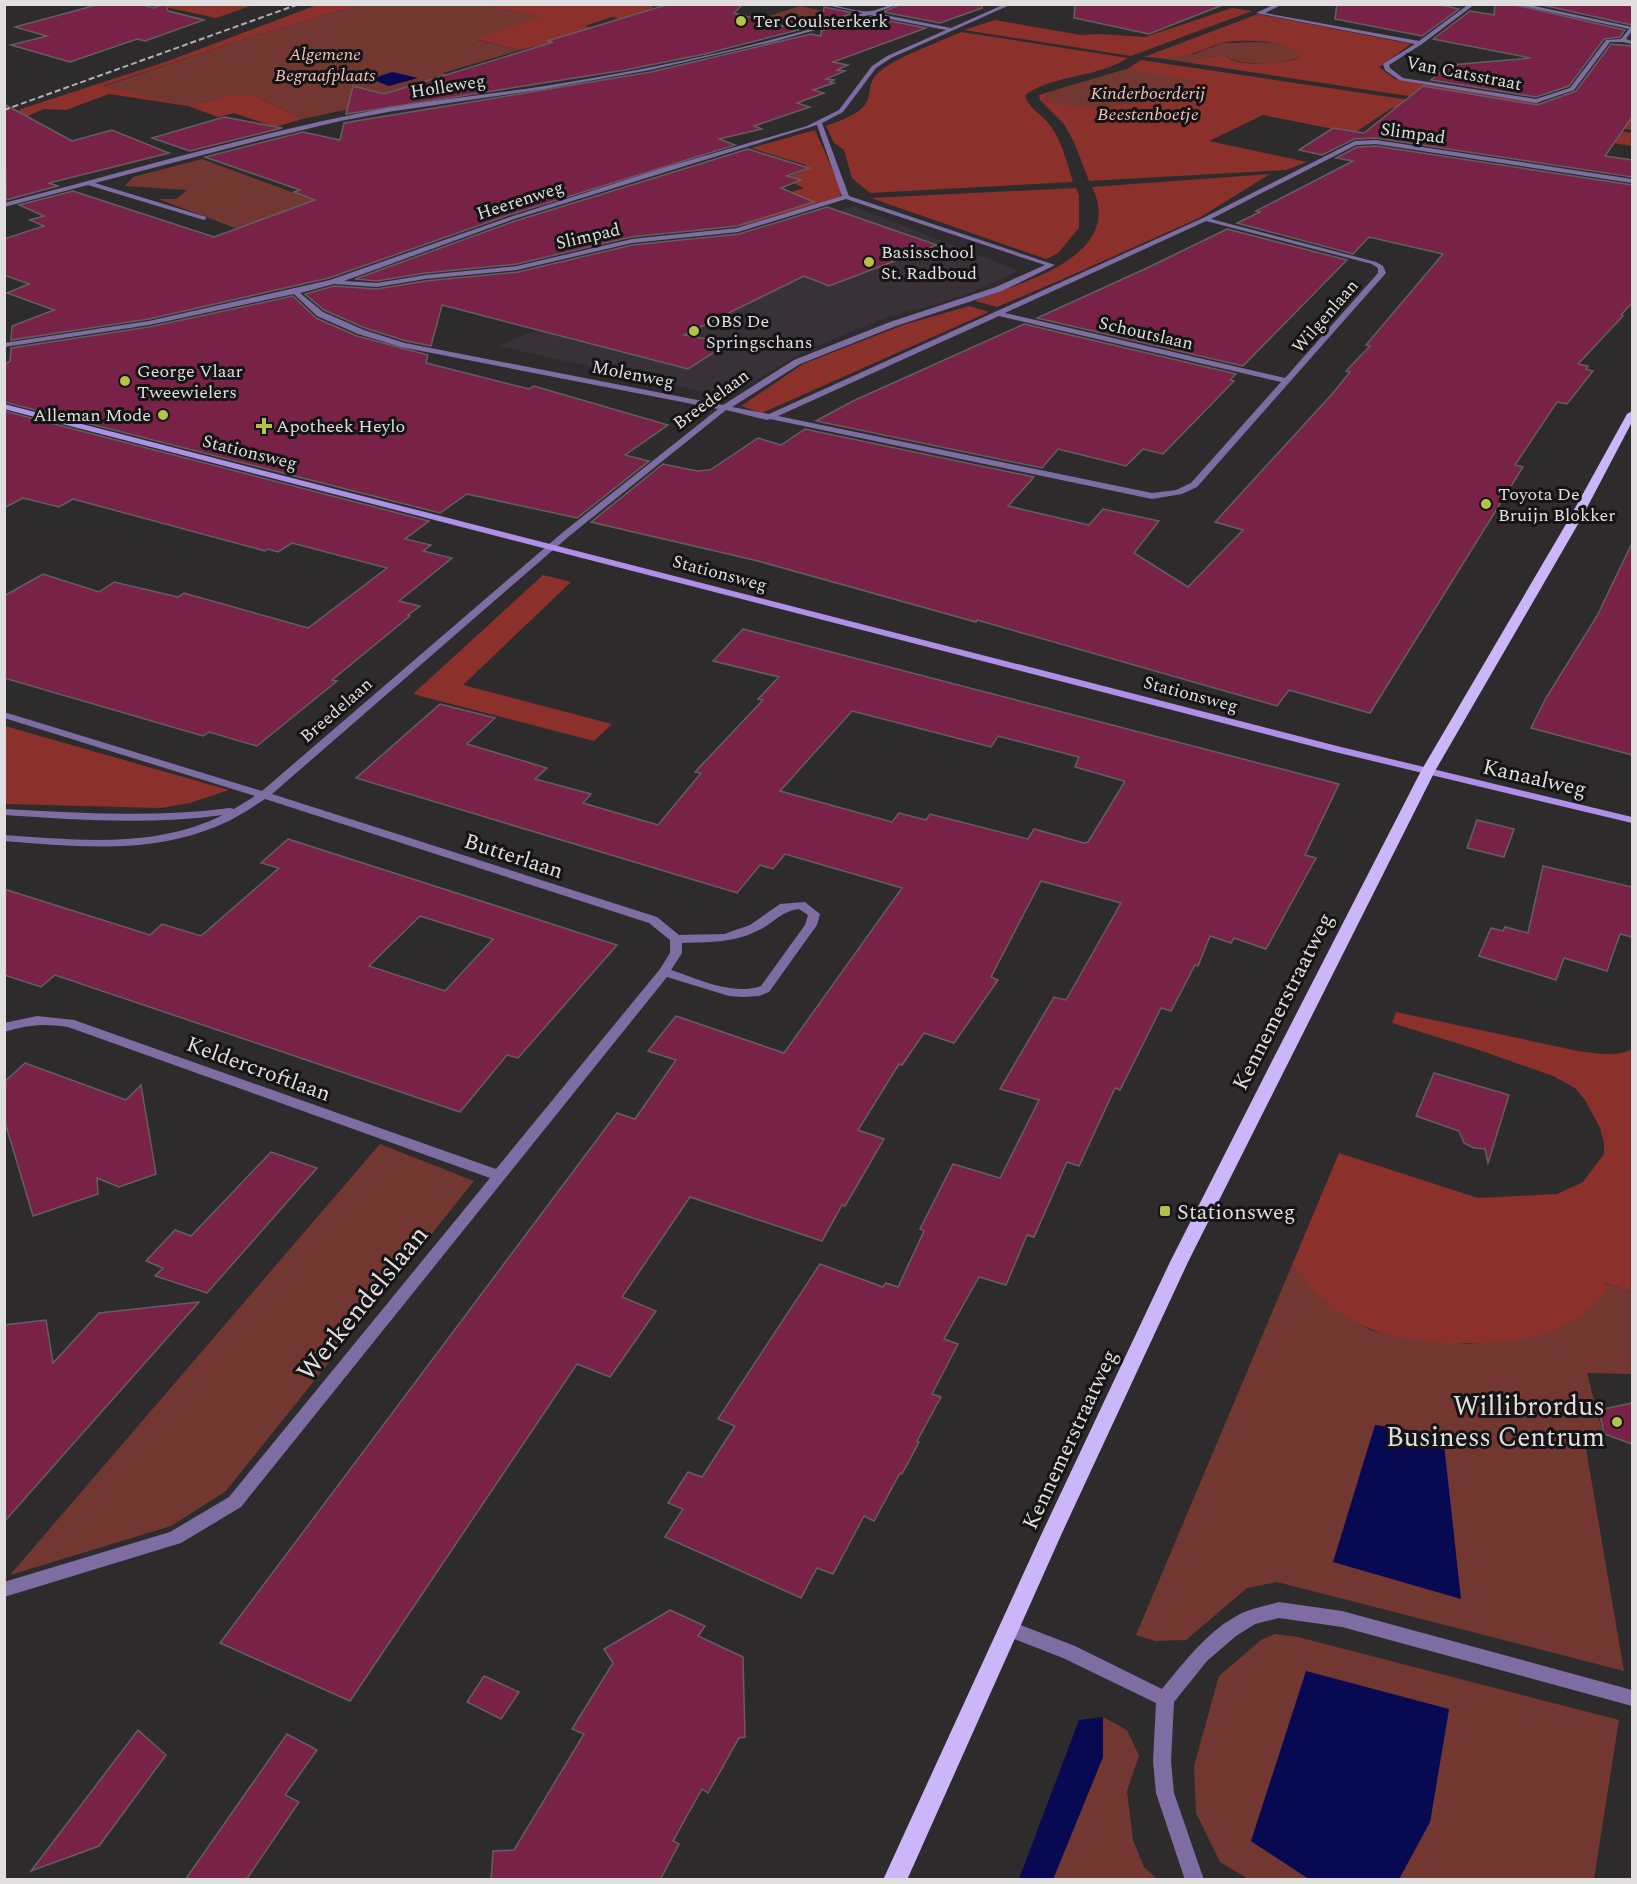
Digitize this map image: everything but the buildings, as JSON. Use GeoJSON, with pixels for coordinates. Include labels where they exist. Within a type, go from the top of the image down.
{"type":"FeatureCollection","features":[{"type":"Feature","properties":{"kind":"main road","name":"Kennemerstraatweg"},"geometry":{"type":"LineString","coordinates":[[895,1880],[1052,1533],[1179,1262],[1428,771],[1575,519],[1632,414]]}},
{"type":"Feature","properties":{"kind":"street"},"geometry":{"type":"LineString","coordinates":[[823,4],[951,29]]}},
{"type":"Feature","properties":{"kind":"street","name":"Holleweg"},"geometry":{"type":"LineString","coordinates":[[4,206],[211,151],[332,122],[389,110],[566,84],[664,65],[806,32],[897,4]]}},
{"type":"Feature","properties":{"kind":"street","name":"Heerenweg"},"geometry":{"type":"LineString","coordinates":[[4,345],[139,324],[333,282],[512,218],[819,123],[842,111],[874,67],[889,57],[1010,4]]}},
{"type":"Feature","properties":{"kind":"street"},"geometry":{"type":"LineString","coordinates":[[1281,4],[1259,12],[1420,43]]}},
{"type":"Feature","properties":{"kind":"street","name":"Van Catsstraat"},"geometry":{"type":"LineString","coordinates":[[1473,4],[1420,43],[1386,64],[1387,69],[1401,79],[1536,102],[1572,89],[1608,41],[1623,40]]}},
{"type":"Feature","properties":{"kind":"street"},"geometry":{"type":"LineString","coordinates":[[1515,4],[1632,28],[1623,40],[1632,43]]}},
{"type":"Feature","properties":{"kind":"street"},"geometry":{"type":"LineString","coordinates":[[1558,12],[1565,8]]}},
{"type":"Feature","properties":{"kind":"street"},"geometry":{"type":"LineString","coordinates":[[819,123],[846,197]]}},
{"type":"Feature","properties":{"kind":"street","name":"Slimpad"},"geometry":{"type":"LineString","coordinates":[[1206,219],[1355,143],[1376,142],[1632,181]]}},
{"type":"Feature","properties":{"kind":"street"},"geometry":{"type":"LineString","coordinates":[[88,184],[204,218]]}},
{"type":"Feature","properties":{"kind":"street","name":"Slimpad"},"geometry":{"type":"LineString","coordinates":[[333,282],[377,285],[425,277],[517,268],[632,241],[738,230],[846,197]]}},
{"type":"Feature","properties":{"kind":"street","name":"Breedelaan"},"geometry":{"type":"LineString","coordinates":[[4,838],[88,844],[152,842],[212,825],[264,795],[553,546],[724,408],[797,362],[893,324],[999,289],[1051,266],[846,197]]}},
{"type":"Feature","properties":{"kind":"street"},"geometry":{"type":"LineString","coordinates":[[767,418],[1206,219]]}},
{"type":"Feature","properties":{"kind":"street","name":"Wilgenlaan"},"geometry":{"type":"LineString","coordinates":[[1152,496],[1186,491],[1194,485],[1382,273],[1381,267],[1374,263],[1206,219]]}},
{"type":"Feature","properties":{"kind":"street","name":"Molenweg"},"geometry":{"type":"LineString","coordinates":[[295,292],[320,314],[361,332],[404,345],[1152,496]]}},
{"type":"Feature","properties":{"kind":"street","name":"Schoutslaan"},"geometry":{"type":"LineString","coordinates":[[997,313],[1288,381]]}},
{"type":"Feature","properties":{"kind":"street","name":"Stationsweg"},"geometry":{"type":"LineString","coordinates":[[4,406],[553,546],[866,630],[1428,771]]}},
{"type":"Feature","properties":{"kind":"street","name":"Butterlaan"},"geometry":{"type":"LineString","coordinates":[[4,715],[264,795],[653,920],[676,939]]}},
{"type":"Feature","properties":{"kind":"street","name":"Kanaalweg"},"geometry":{"type":"LineString","coordinates":[[1428,771],[1632,820]]}},
{"type":"Feature","properties":{"kind":"street","name":"Breedelaan"},"geometry":{"type":"LineString","coordinates":[[4,812],[100,818],[193,816],[240,809]]}},
{"type":"Feature","properties":{"kind":"street"},"geometry":{"type":"LineString","coordinates":[[664,972],[736,994],[755,994],[765,989],[772,980],[811,925],[814,914],[801,905],[784,907],[754,928],[726,938],[676,939]]}},
{"type":"Feature","properties":{"kind":"street","name":"Werkendelslaan"},"geometry":{"type":"LineString","coordinates":[[4,1590],[175,1538],[235,1502],[497,1175],[664,972],[676,953],[676,939]]}},
{"type":"Feature","properties":{"kind":"street","name":"Keldercroftlaan"},"geometry":{"type":"LineString","coordinates":[[4,1028],[19,1021],[45,1019],[70,1023],[497,1175]]}},
{"type":"Feature","properties":{"kind":"street"},"geometry":{"type":"LineString","coordinates":[[1195,1880],[1165,1793],[1162,1761],[1165,1699],[1201,1655],[1230,1630],[1251,1617],[1279,1610],[1342,1619],[1632,1698]]}},
{"type":"Feature","properties":{"kind":"street"},"geometry":{"type":"LineString","coordinates":[[1010,1629],[1069,1652],[1165,1699]]}},
{"type":"Feature","properties":{"kind":"shaded area"},"geometry":{"type":"Polygon","coordinates":[[[392,72],[418,78],[389,86],[371,79],[392,72]]]}},
{"type":"Feature","properties":{"kind":"shaded area","name":"OBS De Springschans"},"geometry":{"type":"Polygon","coordinates":[[[853,206],[1019,271],[972,292],[938,304],[890,316],[811,348],[727,397],[498,346],[747,238],[853,206]]]}},
{"type":"Feature","properties":{"kind":"shaded area"},"geometry":{"type":"Polygon","coordinates":[[[1375,1425],[1443,1435],[1461,1599],[1333,1562],[1375,1425]]]}},
{"type":"Feature","properties":{"kind":"shaded area"},"geometry":{"type":"Polygon","coordinates":[[[1306,1671],[1449,1709],[1430,1822],[1399,1879],[1309,1879],[1251,1841],[1306,1671]]]}},
{"type":"Feature","properties":{"kind":"shaded area"},"geometry":{"type":"Polygon","coordinates":[[[1103,1717],[1103,1757],[1053,1879],[1019,1879],[1079,1720],[1103,1717]]]}},
{"type":"Feature","properties":{"kind":"green space"},"geometry":{"type":"Polygon","coordinates":[[[156,5],[253,5],[216,18],[156,5]]]}},
{"type":"Feature","properties":{"kind":"green space"},"geometry":{"type":"Polygon","coordinates":[[[317,5],[359,5],[253,36],[103,86],[188,106],[109,94],[66,110],[44,109],[5,126],[5,116],[24,108],[165,62],[317,5]]]}},
{"type":"Feature","properties":{"kind":"green space","name":"Algemene Begraafplaats"},"geometry":{"type":"Polygon","coordinates":[[[359,5],[486,5],[543,17],[477,40],[520,50],[443,73],[470,83],[303,119],[253,95],[231,95],[188,106],[102,87],[253,36],[359,5]]]}},
{"type":"Feature","properties":{"kind":"green space"},"geometry":{"type":"Polygon","coordinates":[[[486,5],[655,5],[634,22],[612,17],[585,26],[601,30],[520,50],[475,39],[541,17],[486,5]]]}},
{"type":"Feature","properties":{"kind":"green space"},"geometry":{"type":"Polygon","coordinates":[[[800,6],[836,14],[792,24],[766,17],[800,6]]]}},
{"type":"Feature","properties":{"kind":"green space"},"geometry":{"type":"Polygon","coordinates":[[[1232,8],[1252,11],[1131,56],[964,30],[995,20],[1081,35],[1145,37],[1232,8]]]}},
{"type":"Feature","properties":{"kind":"green space"},"geometry":{"type":"Polygon","coordinates":[[[1258,14],[1411,44],[1379,67],[1395,79],[1632,119],[1632,130],[1191,63],[1196,59],[1225,55],[1238,62],[1247,63],[1276,62],[1300,57],[1295,51],[1286,47],[1264,42],[1221,43],[1191,54],[1144,57],[1258,14]]]}},
{"type":"Feature","properties":{"kind":"green space"},"geometry":{"type":"Polygon","coordinates":[[[961,32],[1128,58],[1103,69],[1049,83],[1025,95],[1029,104],[1049,124],[1057,137],[1073,182],[870,193],[852,178],[844,150],[834,143],[826,126],[861,109],[868,99],[873,79],[885,67],[961,32]]]}},
{"type":"Feature","properties":{"kind":"green space"},"geometry":{"type":"Polygon","coordinates":[[[1257,42],[1287,46],[1300,57],[1284,61],[1250,63],[1239,62],[1225,55],[1196,59],[1191,63],[1151,57],[1195,54],[1222,43],[1257,42]]]}},
{"type":"Feature","properties":{"kind":"green space"},"geometry":{"type":"Polygon","coordinates":[[[1141,60],[1632,133],[1632,146],[1392,108],[1354,133],[1263,115],[1209,141],[1307,162],[1286,170],[1089,181],[1074,142],[1064,124],[1040,100],[1039,95],[1058,89],[1047,94],[1045,98],[1048,102],[1086,108],[1145,103],[1150,99],[1159,100],[1197,81],[1127,69],[1141,60]]]}},
{"type":"Feature","properties":{"kind":"green space","name":"Kinderboerderij Beestenboetje"},"geometry":{"type":"Polygon","coordinates":[[[1147,63],[1279,83],[1181,126],[1048,102],[1045,98],[1047,94],[1058,89],[1147,63]]]}},
{"type":"Feature","properties":{"kind":"green space"},"geometry":{"type":"Polygon","coordinates":[[[231,95],[253,95],[303,119],[275,127],[234,113],[218,117],[188,106],[231,95]]]}},
{"type":"Feature","properties":{"kind":"green space"},"geometry":{"type":"Polygon","coordinates":[[[815,130],[843,193],[839,197],[746,225],[663,233],[804,188],[784,179],[803,171],[806,165],[751,148],[815,130]]]}},
{"type":"Feature","properties":{"kind":"green space"},"geometry":{"type":"Polygon","coordinates":[[[202,159],[316,201],[235,228],[158,199],[176,199],[187,190],[125,186],[133,177],[202,159]]]}},
{"type":"Feature","properties":{"kind":"green space"},"geometry":{"type":"Polygon","coordinates":[[[1270,174],[1199,218],[1063,279],[997,307],[975,301],[1041,275],[1064,263],[1082,249],[1095,232],[1099,211],[1092,187],[1270,174]]]}},
{"type":"Feature","properties":{"kind":"green space"},"geometry":{"type":"Polygon","coordinates":[[[1076,188],[1079,195],[1079,228],[1058,253],[1046,259],[871,198],[1076,188]]]}},
{"type":"Feature","properties":{"kind":"green space"},"geometry":{"type":"Polygon","coordinates":[[[969,306],[989,312],[762,413],[741,406],[803,364],[903,325],[969,306]]]}},
{"type":"Feature","properties":{"kind":"green space"},"geometry":{"type":"Polygon","coordinates":[[[543,575],[571,582],[463,685],[612,724],[594,741],[413,694],[543,575]]]}},
{"type":"Feature","properties":{"kind":"green space"},"geometry":{"type":"Polygon","coordinates":[[[4,726],[229,790],[190,803],[161,808],[5,804],[4,726]]]}},
{"type":"Feature","properties":{"kind":"green space"},"geometry":{"type":"Polygon","coordinates":[[[1396,1012],[1578,1051],[1612,1054],[1632,1049],[1632,1292],[1605,1283],[1607,1291],[1596,1303],[1568,1324],[1553,1331],[1506,1341],[1449,1343],[1392,1335],[1368,1328],[1332,1307],[1292,1265],[1339,1153],[1478,1198],[1557,1194],[1583,1182],[1604,1154],[1600,1128],[1585,1100],[1575,1088],[1553,1076],[1392,1023],[1396,1012]]]}},
{"type":"Feature","properties":{"kind":"green space"},"geometry":{"type":"Polygon","coordinates":[[[380,1144],[474,1181],[226,1491],[171,1526],[10,1575],[380,1144]]]}},
{"type":"Feature","properties":{"kind":"green space"},"geometry":{"type":"Polygon","coordinates":[[[1292,1265],[1327,1302],[1348,1318],[1370,1330],[1398,1336],[1467,1344],[1528,1337],[1604,1283],[1632,1292],[1632,1374],[1587,1373],[1605,1442],[1585,1443],[1624,1671],[1277,1582],[1247,1588],[1186,1640],[1155,1641],[1136,1635],[1292,1265]]]}},
{"type":"Feature","properties":{"kind":"green space"},"geometry":{"type":"Polygon","coordinates":[[[1275,1634],[1298,1637],[1619,1720],[1594,1879],[1399,1879],[1430,1822],[1449,1709],[1251,1841],[1309,1879],[1248,1879],[1220,1862],[1196,1813],[1194,1766],[1219,1676],[1261,1640],[1275,1634]]]}},
{"type":"Feature","properties":{"kind":"green space"},"geometry":{"type":"Polygon","coordinates":[[[1103,1717],[1127,1730],[1139,1756],[1127,1791],[1133,1840],[1144,1867],[1157,1879],[1053,1880],[1103,1757],[1103,1717]]]}},
{"type":"Feature","properties":{"kind":"railway"},"geometry":{"type":"LineString","coordinates":[[4,110],[299,4]]}},
{"type":"Feature","properties":{"kind":"place","name":"Ter Coulsterkerk"},"geometry":{"type":"Point","coordinates":[741,21]}},
{"type":"Feature","properties":{"kind":"place","name":"Basisschool St. Radboud"},"geometry":{"type":"Point","coordinates":[869,262]}},
{"type":"Feature","properties":{"kind":"place","name":"OBS De Springschans"},"geometry":{"type":"Point","coordinates":[694,331]}},
{"type":"Feature","properties":{"kind":"place","name":"George Vlaar Tweewielers"},"geometry":{"type":"Point","coordinates":[125,381]}},
{"type":"Feature","properties":{"kind":"place","name":"Alleman Mode"},"geometry":{"type":"Point","coordinates":[163,415]}},
{"type":"Feature","properties":{"kind":"place","name":"Apotheek Heylo"},"geometry":{"type":"Point","coordinates":[264,426]}},
{"type":"Feature","properties":{"kind":"place","name":"Toyota De Bruijn Blokker"},"geometry":{"type":"Point","coordinates":[1486,504]}},
{"type":"Feature","properties":{"kind":"place","name":"Stationsweg"},"geometry":{"type":"Point","coordinates":[1165,1211]}},
{"type":"Feature","properties":{"kind":"place","name":"Willibrordus Business Centrum"},"geometry":{"type":"Point","coordinates":[1617,1422]}}]}
